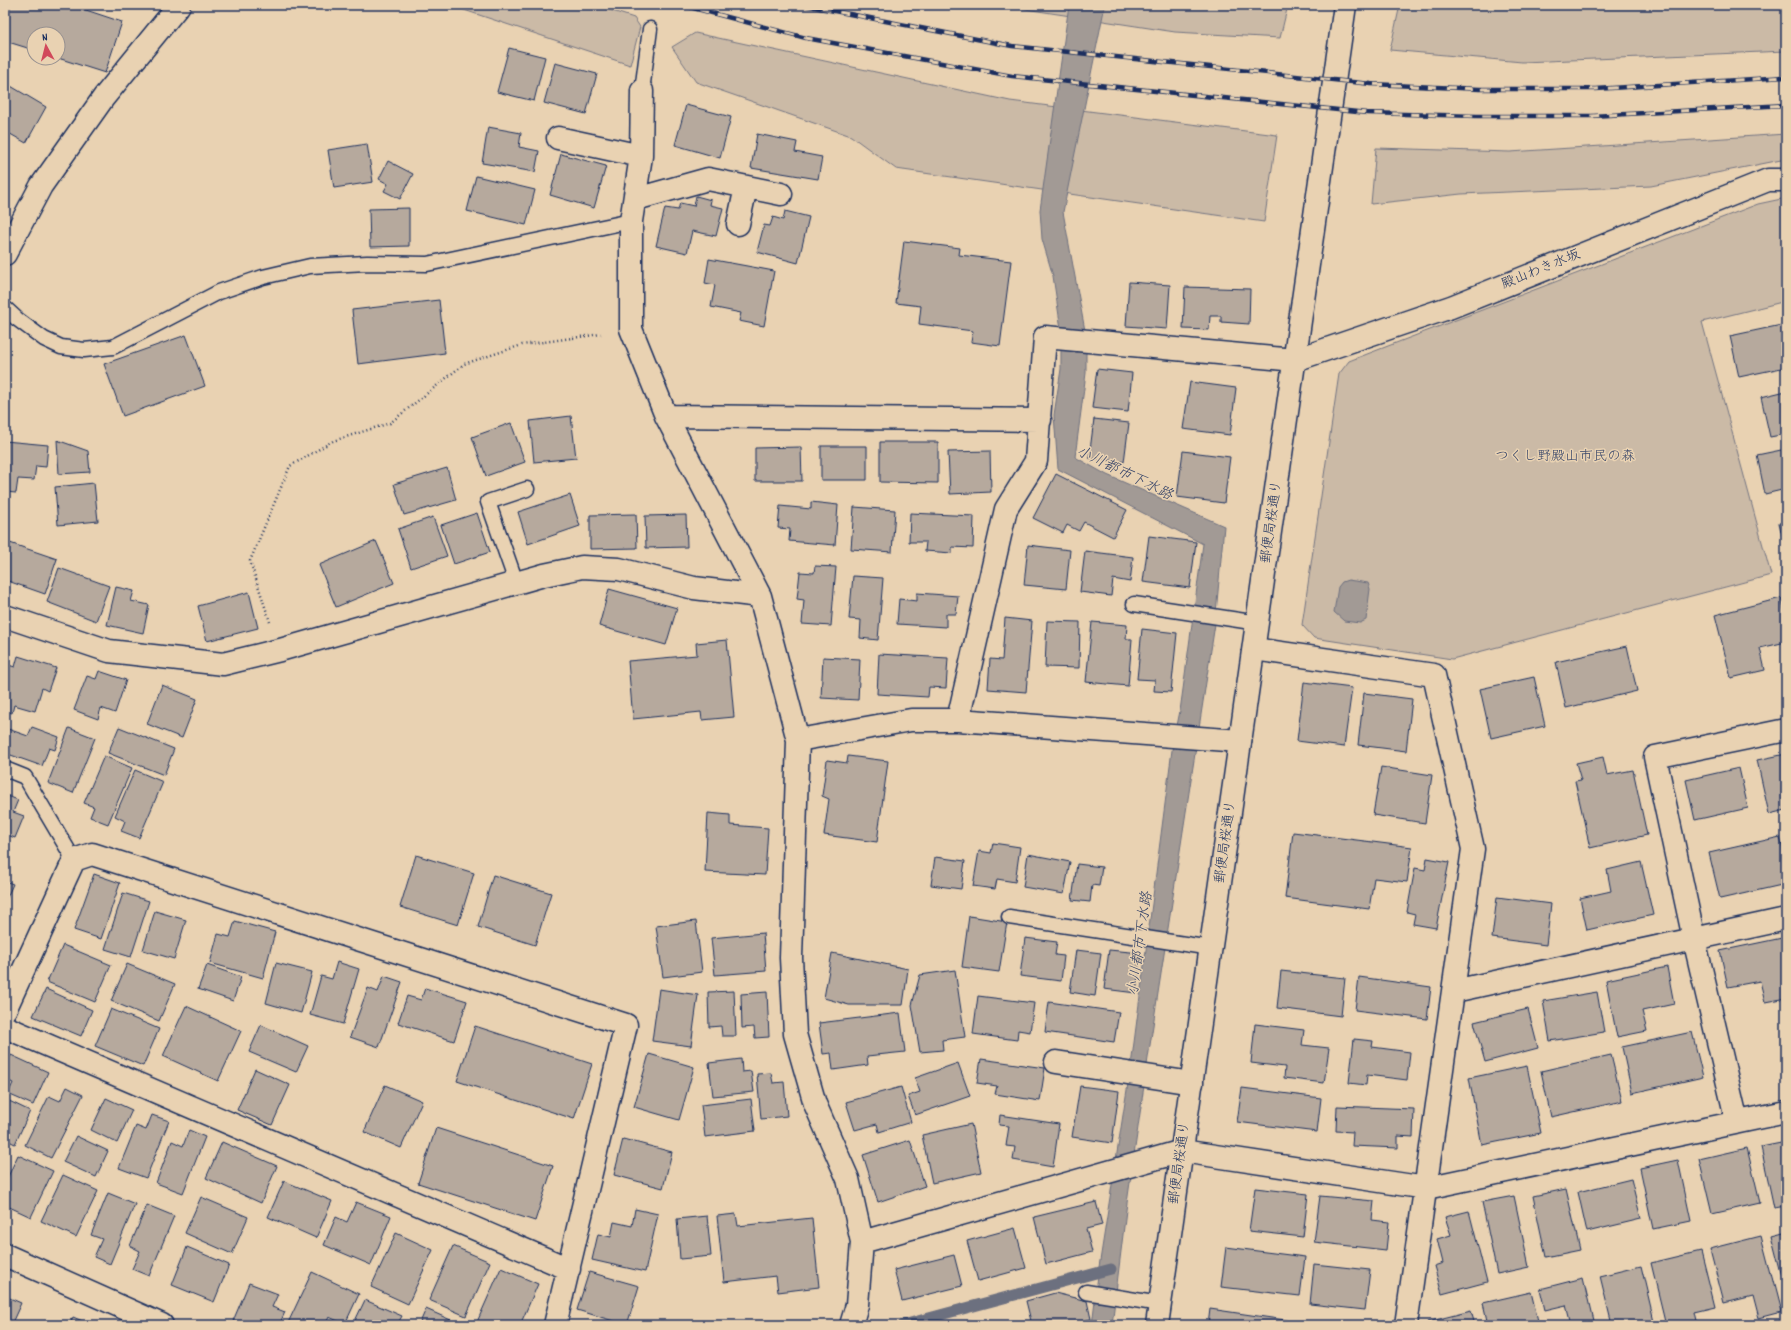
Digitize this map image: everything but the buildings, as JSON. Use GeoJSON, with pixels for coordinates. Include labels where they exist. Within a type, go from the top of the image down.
{"type":"FeatureCollection","features":[{"type":"Feature","properties":{"kind":"street"},"geometry":{"type":"LineString","coordinates":[[5,254],[41,186],[104,97],[178,5]]}},
{"type":"Feature","properties":{"kind":"street","name":"郵便局桜通り"},"geometry":{"type":"LineString","coordinates":[[1159,1315],[1345,5]]}},
{"type":"Feature","properties":{"kind":"street"},"geometry":{"type":"LineString","coordinates":[[642,91],[641,156],[636,199],[631,221],[631,329],[666,416],[760,596],[798,740],[791,958],[795,1034],[815,1104],[848,1179],[862,1242],[857,1305],[851,1325]]}},
{"type":"Feature","properties":{"kind":"street"},"geometry":{"type":"LineString","coordinates":[[558,138],[641,156]]}},
{"type":"Feature","properties":{"kind":"street"},"geometry":{"type":"LineString","coordinates":[[636,199],[708,179],[781,194]]}},
{"type":"Feature","properties":{"kind":"street","name":"殿山わき水坂"},"geometry":{"type":"LineString","coordinates":[[1295,360],[1451,306],[1768,180],[1786,180]]}},
{"type":"Feature","properties":{"kind":"street"},"geometry":{"type":"LineString","coordinates":[[738,224],[746,187]]}},
{"type":"Feature","properties":{"kind":"street"},"geometry":{"type":"LineString","coordinates":[[958,720],[1006,509],[1036,461],[1045,337],[1295,360]]}},
{"type":"Feature","properties":{"kind":"street"},"geometry":{"type":"LineString","coordinates":[[666,416],[1040,420]]}},
{"type":"Feature","properties":{"kind":"street"},"geometry":{"type":"LineString","coordinates":[[5,616],[109,651],[223,664],[280,650],[516,582],[582,567],[619,569],[694,588],[760,596]]}},
{"type":"Feature","properties":{"kind":"street"},"geometry":{"type":"LineString","coordinates":[[1254,649],[1434,675],[1473,849],[1406,1325]]}},
{"type":"Feature","properties":{"kind":"street"},"geometry":{"type":"LineString","coordinates":[[798,740],[910,720],[958,720],[1240,741]]}},
{"type":"Feature","properties":{"kind":"street"},"geometry":{"type":"LineString","coordinates":[[1737,1122],[1694,939],[1655,757],[1786,730]]}},
{"type":"Feature","properties":{"kind":"street"},"geometry":{"type":"LineString","coordinates":[[5,1010],[74,860],[92,854],[626,1025],[555,1325]]}},
{"type":"Feature","properties":{"kind":"street"},"geometry":{"type":"LineString","coordinates":[[1454,991],[1786,919]]}},
{"type":"Feature","properties":{"kind":"street"},"geometry":{"type":"LineString","coordinates":[[5,1027],[568,1269]]}},
{"type":"Feature","properties":{"kind":"street"},"geometry":{"type":"LineString","coordinates":[[1056,1062],[1192,1083]]}},
{"type":"Feature","properties":{"kind":"street"},"geometry":{"type":"LineString","coordinates":[[862,1242],[1182,1151],[1426,1188],[1786,1112]]}},
{"type":"Feature","properties":{"kind":"street"},"geometry":{"type":"LineString","coordinates":[[5,1255],[162,1325]]}},
{"type":"Feature","properties":{"kind":"lane"},"geometry":{"type":"LineString","coordinates":[[642,91],[650,29]]}},
{"type":"Feature","properties":{"kind":"lane"},"geometry":{"type":"LineString","coordinates":[[5,308],[44,339],[61,347],[84,350],[113,347],[219,292],[263,277],[310,266],[367,263],[427,264],[631,221]]}},
{"type":"Feature","properties":{"kind":"lane"},"geometry":{"type":"LineString","coordinates":[[516,582],[488,502],[528,489]]}},
{"type":"Feature","properties":{"kind":"lane"},"geometry":{"type":"LineString","coordinates":[[1134,604],[1258,623]]}},
{"type":"Feature","properties":{"kind":"lane"},"geometry":{"type":"LineString","coordinates":[[5,769],[25,776],[74,860]]}},
{"type":"Feature","properties":{"kind":"lane"},"geometry":{"type":"LineString","coordinates":[[1010,917],[1211,948]]}},
{"type":"Feature","properties":{"kind":"lane"},"geometry":{"type":"LineString","coordinates":[[1088,1293],[1124,1298],[1159,1315]]}},
{"type":"Feature","properties":{"kind":"path"},"geometry":{"type":"LineString","coordinates":[[280,650],[250,561],[290,466],[334,441],[390,423],[464,364],[522,344],[631,329]]}},
{"type":"Feature","properties":{"kind":"green space"},"geometry":{"type":"Polygon","coordinates":[[[449,5],[594,5],[634,18],[640,27],[630,65],[449,5]]]}},
{"type":"Feature","properties":{"kind":"green space"},"geometry":{"type":"Polygon","coordinates":[[[999,5],[1288,5],[1280,38],[1175,32],[999,5]]]}},
{"type":"Feature","properties":{"kind":"green space"},"geometry":{"type":"Polygon","coordinates":[[[1400,5],[1786,5],[1786,51],[1522,62],[1390,50],[1400,5]]]}},
{"type":"Feature","properties":{"kind":"green space"},"geometry":{"type":"Polygon","coordinates":[[[695,33],[1010,101],[1277,135],[1264,222],[896,169],[851,136],[696,82],[672,47],[695,33]]]}},
{"type":"Feature","properties":{"kind":"green space"},"geometry":{"type":"Polygon","coordinates":[[[1786,134],[1786,159],[1651,186],[1461,194],[1371,204],[1376,148],[1510,152],[1786,134]]]}},
{"type":"Feature","properties":{"kind":"green space","name":"つくし野殿山市民の森"},"geometry":{"type":"Polygon","coordinates":[[[1786,198],[1786,301],[1702,322],[1771,575],[1452,659],[1314,638],[1302,625],[1339,374],[1349,361],[1758,204],[1786,198]]]}},
{"type":"Feature","properties":{"kind":"shaded area"},"geometry":{"type":"Polygon","coordinates":[[[1069,5],[1105,5],[1063,212],[1086,336],[1086,373],[1075,457],[1107,475],[1224,526],[1215,624],[1148,1058],[1126,1210],[1112,1325],[1092,1325],[1099,1267],[1132,1058],[1172,750],[1180,711],[1203,544],[1058,469],[1054,415],[1061,369],[1061,329],[1053,276],[1042,239],[1040,210],[1069,5]]]}},
{"type":"Feature","properties":{"kind":"shaded area"},"geometry":{"type":"Polygon","coordinates":[[[1348,580],[1368,583],[1370,589],[1366,620],[1360,623],[1344,621],[1334,612],[1338,587],[1342,582],[1348,580]]]}},
{"type":"Feature","properties":{"kind":"waterway"},"geometry":{"type":"LineString","coordinates":[[903,1325],[1111,1269]]}},
{"type":"Feature","properties":{"kind":"railway"},"geometry":{"type":"LineString","coordinates":[[682,5],[806,38],[1012,76],[1367,113],[1477,116],[1592,116],[1786,105]]}},
{"type":"Feature","properties":{"kind":"railway"},"geometry":{"type":"LineString","coordinates":[[804,5],[1012,46],[1371,84],[1480,89],[1596,89],[1786,77]]}},
{"type":"Feature","properties":{"kind":"water label","name":"小川都市下水路"},"geometry":{"type":"Point","coordinates":[1124,474]}},
{"type":"Feature","properties":{"kind":"water label","name":"小川都市下水路"},"geometry":{"type":"Point","coordinates":[1141,944]}}]}
